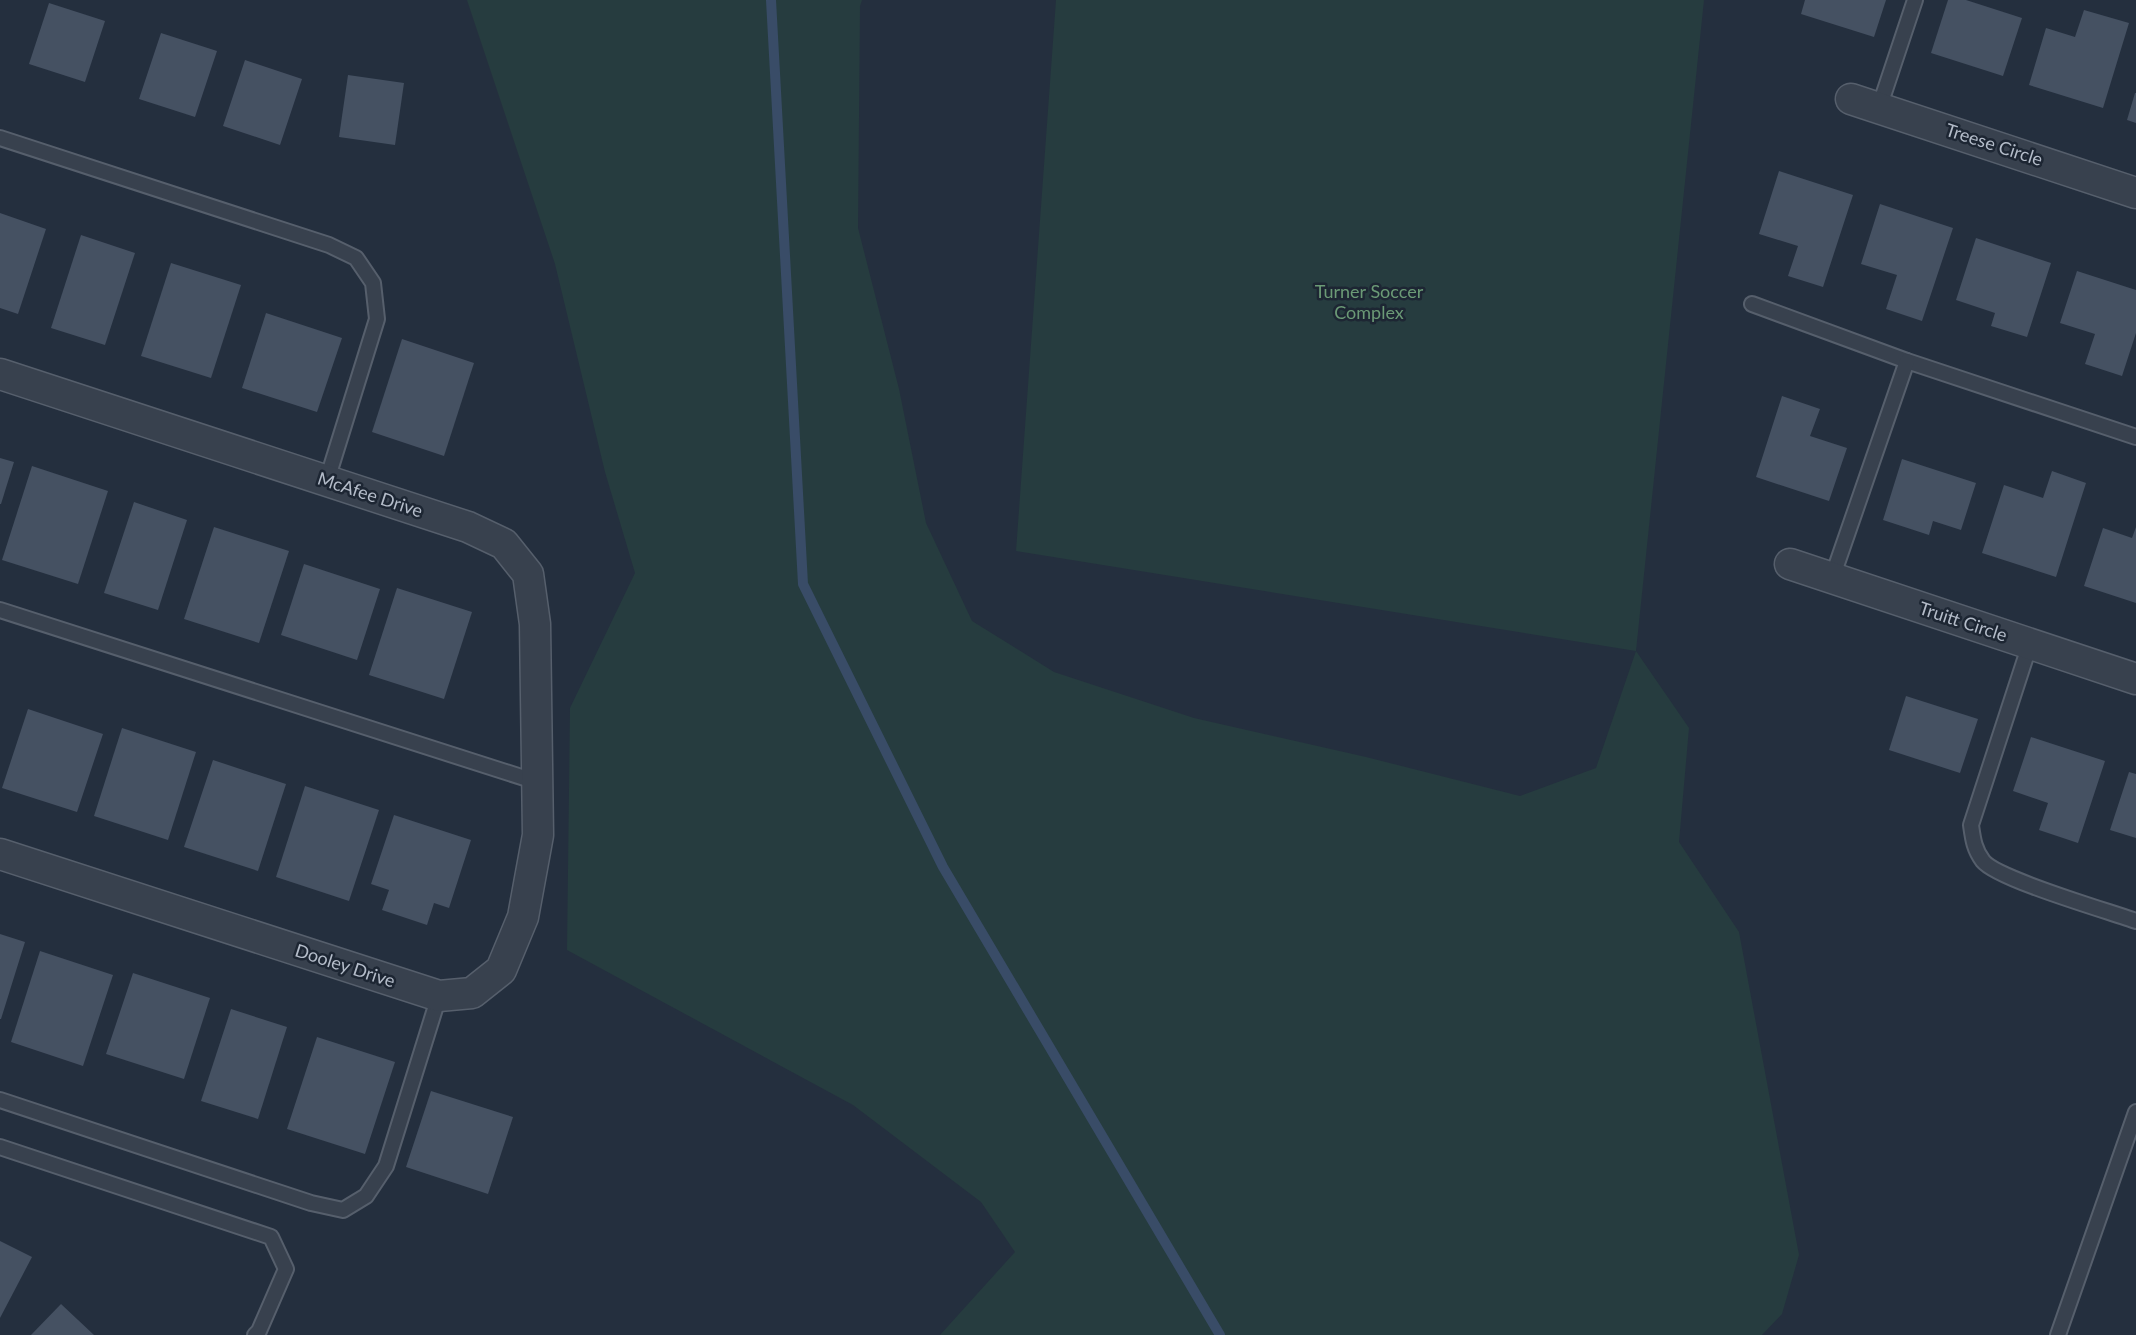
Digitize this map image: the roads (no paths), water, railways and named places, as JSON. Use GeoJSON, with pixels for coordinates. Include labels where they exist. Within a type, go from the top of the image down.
{"type":"FeatureCollection","features":[{"type":"Feature","properties":{"kind":"street","name":"Treese Circle"},"geometry":{"type":"LineString","coordinates":[[1851,99],[2136,193]]}},
{"type":"Feature","properties":{"kind":"street","name":"McAfee Drive"},"geometry":{"type":"LineString","coordinates":[[0,374],[467,527],[504,544],[528,574],[535,624],[537,782]]}},
{"type":"Feature","properties":{"kind":"street","name":"Truitt Circle"},"geometry":{"type":"LineString","coordinates":[[1790,564],[2136,679]]}},
{"type":"Feature","properties":{"kind":"street","name":"Dooley Drive"},"geometry":{"type":"LineString","coordinates":[[0,854],[439,996],[472,993],[500,970],[523,917],[538,835],[537,782]]}},
{"type":"Feature","properties":{"kind":"lane"},"geometry":{"type":"LineString","coordinates":[[1879,108],[1915,0]]}},
{"type":"Feature","properties":{"kind":"lane"},"geometry":{"type":"LineString","coordinates":[[0,138],[328,245],[356,258],[373,284],[377,319],[327,480]]}},
{"type":"Feature","properties":{"kind":"lane"},"geometry":{"type":"LineString","coordinates":[[1752,304],[1907,361],[2136,437]]}},
{"type":"Feature","properties":{"kind":"lane"},"geometry":{"type":"LineString","coordinates":[[1832,578],[1907,361]]}},
{"type":"Feature","properties":{"kind":"lane"},"geometry":{"type":"LineString","coordinates":[[0,610],[537,782]]}},
{"type":"Feature","properties":{"kind":"lane"},"geometry":{"type":"LineString","coordinates":[[2030,644],[1971,825],[1973,846],[1984,863],[2010,877],[2136,921]]}},
{"type":"Feature","properties":{"kind":"lane"},"geometry":{"type":"LineString","coordinates":[[0,1101],[311,1203],[343,1210],[366,1196],[386,1167],[439,996]]}},
{"type":"Feature","properties":{"kind":"lane"},"geometry":{"type":"LineString","coordinates":[[2058,1335],[2136,1112]]}},
{"type":"Feature","properties":{"kind":"lane"},"geometry":{"type":"LineString","coordinates":[[0,1147],[271,1237],[286,1269],[255,1335]]}},
{"type":"Feature","properties":{"kind":"waterway"},"geometry":{"type":"LineString","coordinates":[[771,0],[803,584],[943,867],[1220,1335]]}},
{"type":"Feature","properties":{"kind":"park label","name":"Turner Soccer Complex"},"geometry":{"type":"Point","coordinates":[1369,302]}}]}
